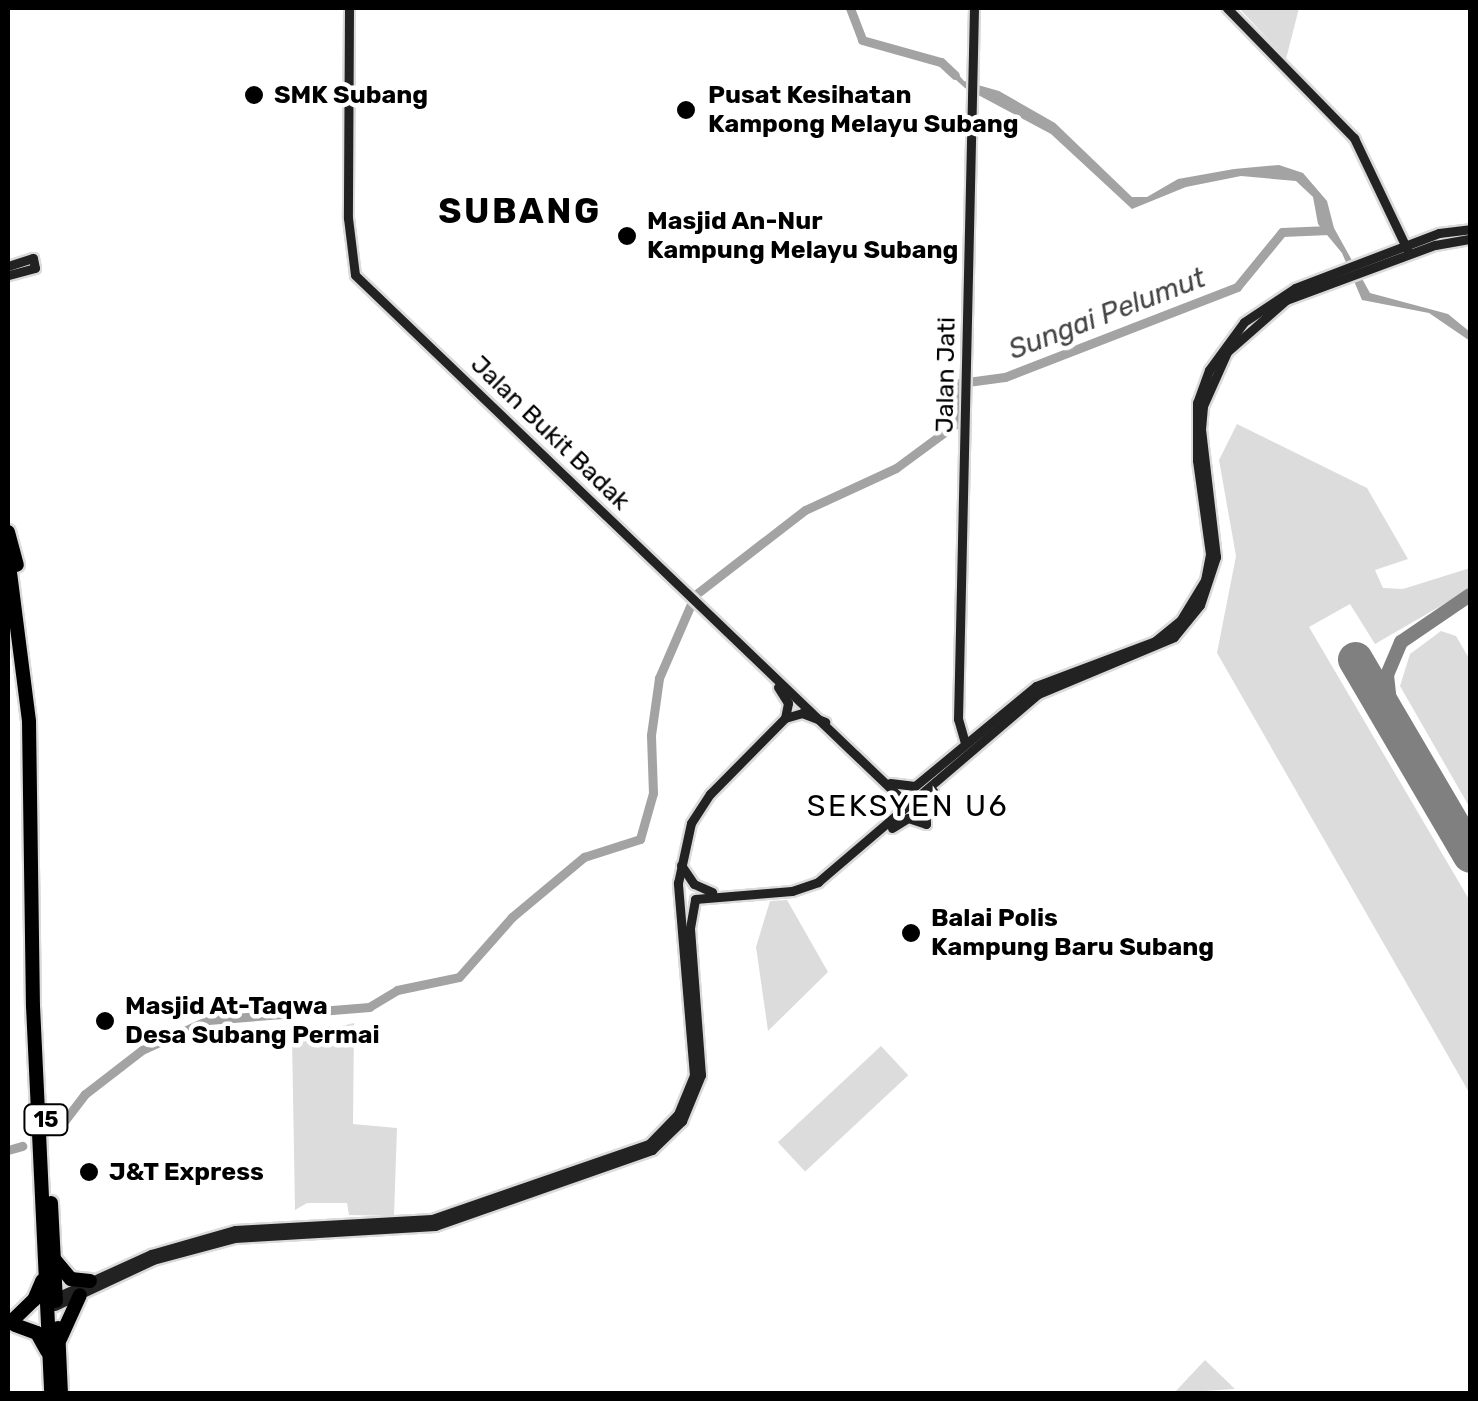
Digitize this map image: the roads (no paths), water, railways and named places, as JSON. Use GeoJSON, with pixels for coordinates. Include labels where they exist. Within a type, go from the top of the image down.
{"type":"FeatureCollection","features":[{"type":"Feature","properties":{"kind":"highway","name":"15"},"geometry":{"type":"LineString","coordinates":[[8,532],[28,623],[44,1273],[59,1342],[61,1394]]}},
{"type":"Feature","properties":{"kind":"highway","name":"15"},"geometry":{"type":"LineString","coordinates":[[8,556],[29,722]]}},
{"type":"Feature","properties":{"kind":"highway"},"geometry":{"type":"LineString","coordinates":[[16,601],[8,623],[22,644]]}},
{"type":"Feature","properties":{"kind":"highway","name":"15"},"geometry":{"type":"LineString","coordinates":[[36,998],[54,1258],[52,1394]]}},
{"type":"Feature","properties":{"kind":"highway"},"geometry":{"type":"LineString","coordinates":[[54,1258],[70,1279],[90,1281]]}},
{"type":"Feature","properties":{"kind":"highway"},"geometry":{"type":"LineString","coordinates":[[44,1273],[34,1300],[14,1322],[36,1333],[50,1356]]}},
{"type":"Feature","properties":{"kind":"highway"},"geometry":{"type":"LineString","coordinates":[[59,1342],[80,1295]]}},
{"type":"Feature","properties":{"kind":"main road","name":"Jalan Bukit Badak"},"geometry":{"type":"LineString","coordinates":[[349,8],[348,218],[356,275],[909,806]]}},
{"type":"Feature","properties":{"kind":"main road","name":"Jalan Jati"},"geometry":{"type":"LineString","coordinates":[[965,743],[960,726],[974,8]]}},
{"type":"Feature","properties":{"kind":"main road"},"geometry":{"type":"LineString","coordinates":[[1228,8],[1354,138],[1408,250]]}},
{"type":"Feature","properties":{"kind":"main road"},"geometry":{"type":"LineString","coordinates":[[1396,223],[1405,236],[1422,239],[1470,229]]}},
{"type":"Feature","properties":{"kind":"main road"},"geometry":{"type":"LineString","coordinates":[[1366,264],[1392,244],[1396,223]]}},
{"type":"Feature","properties":{"kind":"main road"},"geometry":{"type":"LineString","coordinates":[[1408,250],[1422,239]]}},
{"type":"Feature","properties":{"kind":"main road"},"geometry":{"type":"LineString","coordinates":[[880,777],[910,789],[1036,686],[1156,641],[1180,621],[1205,580],[1210,554],[1195,433],[1209,370],[1244,322],[1271,300],[1366,264],[1408,250],[1469,240]]}},
{"type":"Feature","properties":{"kind":"main road"},"geometry":{"type":"LineString","coordinates":[[8,266],[34,263],[8,274]]}},
{"type":"Feature","properties":{"kind":"main road"},"geometry":{"type":"LineString","coordinates":[[52,1303],[80,1295],[153,1260],[235,1238],[435,1226],[652,1150],[682,1121],[699,1083],[690,912],[695,899],[715,893],[804,888],[874,837],[948,768],[1038,694],[1160,646],[1184,626],[1210,583],[1216,557],[1201,428],[1215,376],[1248,328],[1286,300],[1339,275]]}},
{"type":"Feature","properties":{"kind":"main road"},"geometry":{"type":"LineString","coordinates":[[746,652],[785,694],[784,718]]}},
{"type":"Feature","properties":{"kind":"main road"},"geometry":{"type":"LineString","coordinates":[[52,1303],[151,1254],[234,1230],[432,1219],[649,1144],[678,1114],[694,1076],[680,862],[701,806],[784,718],[802,714],[825,722]]}},
{"type":"Feature","properties":{"kind":"main road"},"geometry":{"type":"LineString","coordinates":[[960,726],[974,735]]}},
{"type":"Feature","properties":{"kind":"main road"},"geometry":{"type":"LineString","coordinates":[[874,837],[905,819],[926,824],[925,801],[948,768]]}},
{"type":"Feature","properties":{"kind":"main road"},"geometry":{"type":"LineString","coordinates":[[896,793],[896,818]]}},
{"type":"Feature","properties":{"kind":"main road"},"geometry":{"type":"LineString","coordinates":[[680,862],[694,884],[715,893]]}},
{"type":"Feature","properties":{"kind":"waterway"},"geometry":{"type":"LineString","coordinates":[[850,8],[862,40],[941,62],[955,75]]}},
{"type":"Feature","properties":{"kind":"waterway","name":"Sungai Pelumut"},"geometry":{"type":"LineString","coordinates":[[59,1128],[85,1094],[142,1050],[208,1020],[369,1007],[397,990],[459,977],[512,917],[584,857],[640,839],[653,793],[651,735],[659,678],[695,595],[805,510],[896,468],[957,423],[960,383],[1005,377],[1237,287],[1282,232],[1329,230]]}},
{"type":"Feature","properties":{"kind":"waterway","name":"Sungai Pelumut"},"geometry":{"type":"LineString","coordinates":[[8,1150],[22,1146]]}},
{"type":"Feature","properties":{"kind":"place","name":"SMK Subang"},"geometry":{"type":"Point","coordinates":[254,95]}},
{"type":"Feature","properties":{"kind":"place","name":"Pusat Kesihatan Kampong Melayu Subang"},"geometry":{"type":"Point","coordinates":[686,110]}},
{"type":"Feature","properties":{"kind":"place","name":"Masjid An-Nur Kampung Melayu Subang"},"geometry":{"type":"Point","coordinates":[627,236]}},
{"type":"Feature","properties":{"kind":"place","name":"Balai Polis Kampung Baru Subang"},"geometry":{"type":"Point","coordinates":[911,933]}},
{"type":"Feature","properties":{"kind":"place","name":"Masjid At-Taqwa Desa Subang Permai"},"geometry":{"type":"Point","coordinates":[105,1021]}},
{"type":"Feature","properties":{"kind":"place","name":"J&T Express"},"geometry":{"type":"Point","coordinates":[89,1172]}},
{"type":"Feature","properties":{"kind":"district","name":"SUBANG"},"geometry":{"type":"Point","coordinates":[520,211]}},
{"type":"Feature","properties":{"kind":"district","name":"SEKSYEN U6"},"geometry":{"type":"Point","coordinates":[908,806]}}]}
